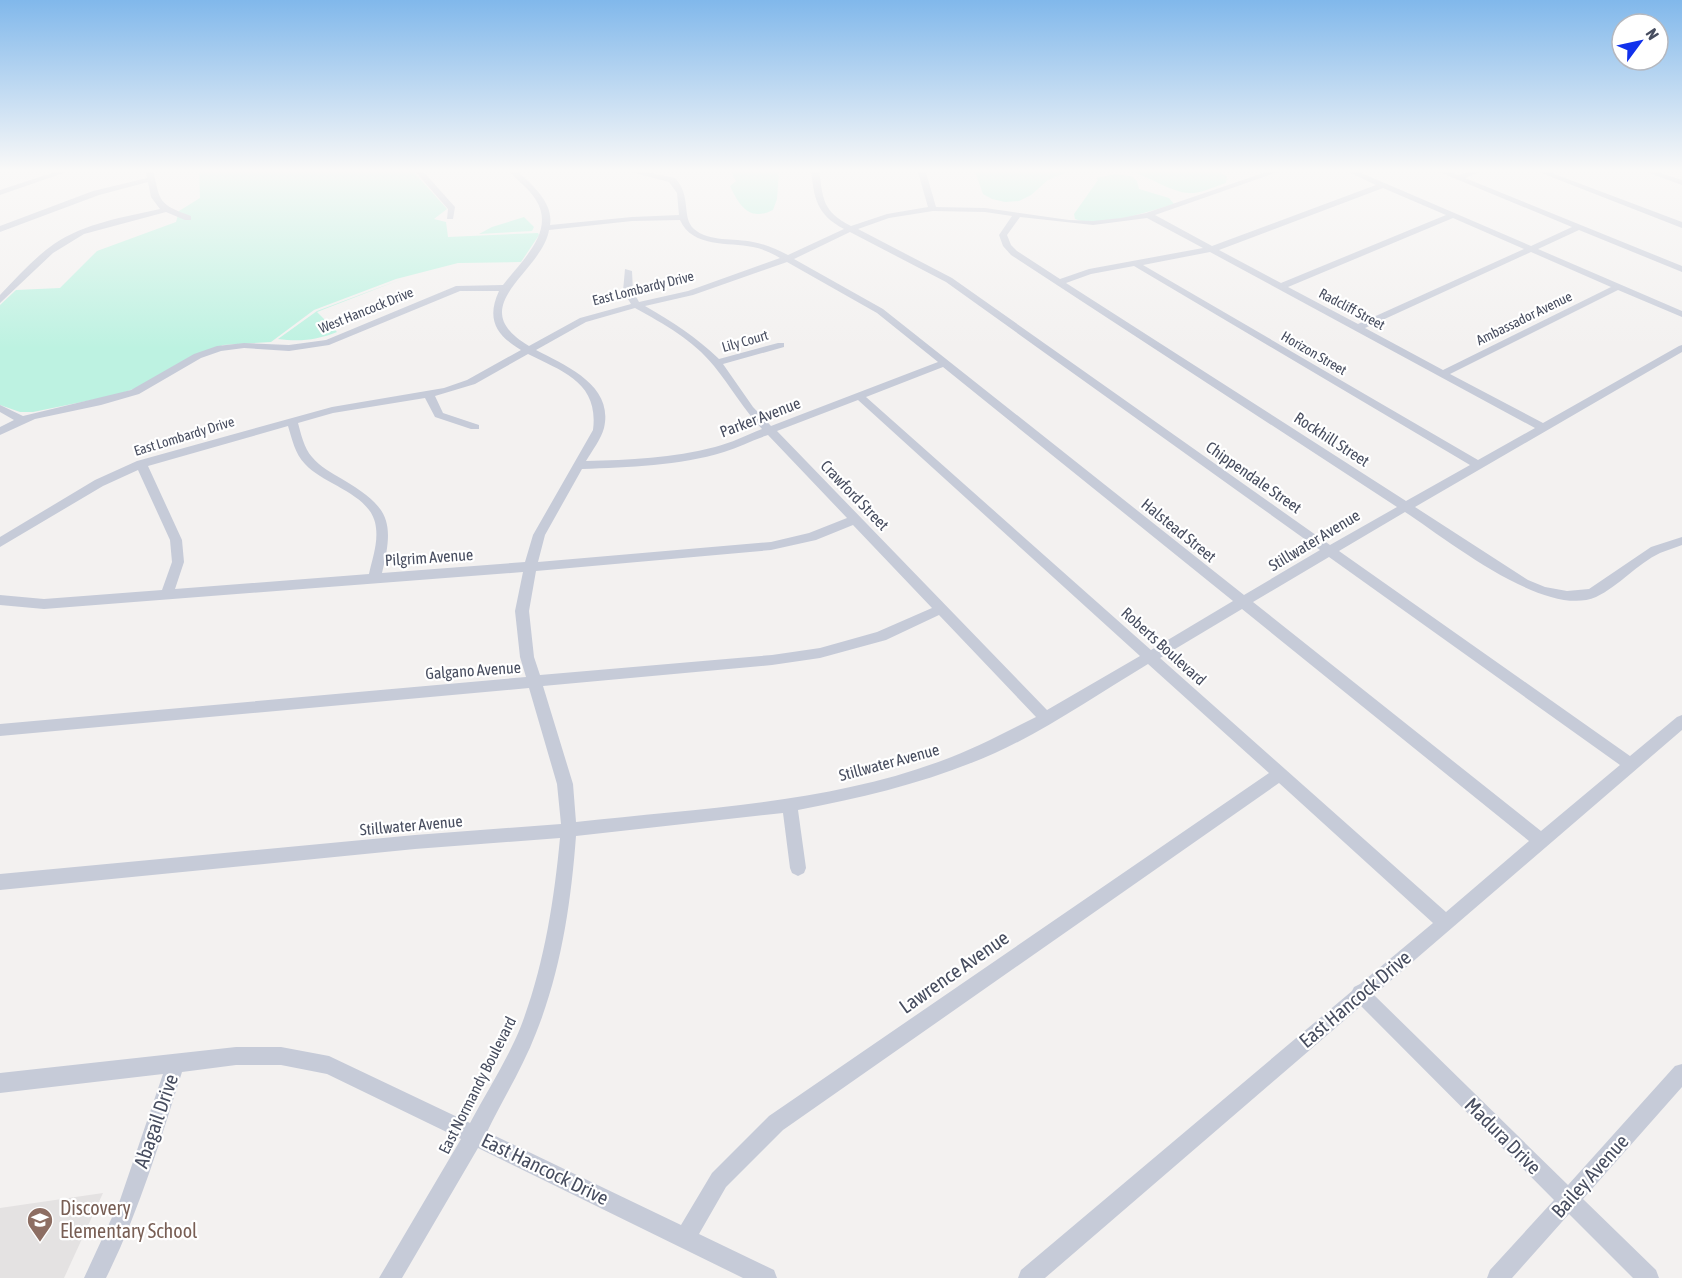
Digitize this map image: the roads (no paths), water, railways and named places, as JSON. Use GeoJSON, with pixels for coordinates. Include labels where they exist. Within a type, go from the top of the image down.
{"type":"FeatureCollection","features":[{"type":"Feature","properties":{"kind":"street"},"geometry":{"type":"LineString","coordinates":[[0,300],[60,243],[99,229]]}},
{"type":"Feature","properties":{"kind":"street","name":"East Normandy Boulevard"},"geometry":{"type":"LineString","coordinates":[[390,1278],[475,1134],[528,1031],[548,970],[565,876],[569,830],[565,784],[553,739],[533,683],[527,657],[522,611],[539,535],[598,430],[599,404],[584,383],[510,338],[498,322],[496,314],[499,297],[535,249],[546,229]]}},
{"type":"Feature","properties":{"kind":"street","name":"Halstead Street"},"geometry":{"type":"LineString","coordinates":[[689,229],[696,234],[712,239],[761,246],[880,311],[1541,841]]}},
{"type":"Feature","properties":{"kind":"street","name":"East Lombardy Drive"},"geometry":{"type":"LineString","coordinates":[[0,543],[99,483],[141,464],[332,410],[430,396],[471,382],[583,320],[690,293],[786,259],[850,229]]}},
{"type":"Feature","properties":{"kind":"street","name":"Chippendale Street"},"geometry":{"type":"LineString","coordinates":[[850,229],[949,280],[1631,765]]}},
{"type":"Feature","properties":{"kind":"street","name":"Rockhill Street"},"geometry":{"type":"LineString","coordinates":[[1008,229],[1003,235],[1007,246],[1059,282],[1523,583],[1543,591],[1567,596],[1592,593],[1654,550],[1682,541]]}},
{"type":"Feature","properties":{"kind":"street","name":"Radcliff Street"},"geometry":{"type":"LineString","coordinates":[[1175,229],[1543,428]]}},
{"type":"Feature","properties":{"kind":"street"},"geometry":{"type":"LineString","coordinates":[[1059,282],[1089,272],[1213,249],[1267,229]]}},
{"type":"Feature","properties":{"kind":"street"},"geometry":{"type":"LineString","coordinates":[[1281,286],[1421,229]]}},
{"type":"Feature","properties":{"kind":"street"},"geometry":{"type":"LineString","coordinates":[[1482,229],[1682,314]]}},
{"type":"Feature","properties":{"kind":"street"},"geometry":{"type":"LineString","coordinates":[[1358,328],[1575,229]]}},
{"type":"Feature","properties":{"kind":"street"},"geometry":{"type":"LineString","coordinates":[[1583,229],[1682,269]]}},
{"type":"Feature","properties":{"kind":"street","name":"Horizon Street"},"geometry":{"type":"LineString","coordinates":[[1136,264],[1479,465]]}},
{"type":"Feature","properties":{"kind":"street"},"geometry":{"type":"LineString","coordinates":[[628,271],[628,291],[636,305]]}},
{"type":"Feature","properties":{"kind":"street","name":"Ambassador Avenue"},"geometry":{"type":"LineString","coordinates":[[1442,374],[1617,287]]}},
{"type":"Feature","properties":{"kind":"street","name":"West Hancock Drive"},"geometry":{"type":"LineString","coordinates":[[0,432],[20,419],[132,393],[200,355],[219,348],[241,345],[285,348],[315,345],[328,342],[459,288],[506,288]]}},
{"type":"Feature","properties":{"kind":"street","name":"Crawford Street"},"geometry":{"type":"LineString","coordinates":[[636,305],[677,328],[696,342],[717,363],[739,396],[770,430],[1046,718]]}},
{"type":"Feature","properties":{"kind":"street","name":"Lily Court"},"geometry":{"type":"LineString","coordinates":[[717,363],[781,345]]}},
{"type":"Feature","properties":{"kind":"street","name":"Stillwater Avenue"},"geometry":{"type":"LineString","coordinates":[[0,882],[403,843],[569,830],[790,804],[875,788],[941,768],[991,748],[1046,718],[1329,551],[1682,348]]}},
{"type":"Feature","properties":{"kind":"street","name":"Parker Avenue"},"geometry":{"type":"LineString","coordinates":[[579,465],[630,464],[685,459],[722,449],[945,363]]}},
{"type":"Feature","properties":{"kind":"street"},"geometry":{"type":"LineString","coordinates":[[430,396],[439,415],[475,428]]}},
{"type":"Feature","properties":{"kind":"street","name":"Roberts Boulevard"},"geometry":{"type":"LineString","coordinates":[[859,396],[1445,922]]}},
{"type":"Feature","properties":{"kind":"street"},"geometry":{"type":"LineString","coordinates":[[0,408],[20,419]]}},
{"type":"Feature","properties":{"kind":"street"},"geometry":{"type":"LineString","coordinates":[[292,420],[305,456],[318,470],[367,500],[378,512],[383,524],[384,543],[374,578]]}},
{"type":"Feature","properties":{"kind":"street"},"geometry":{"type":"LineString","coordinates":[[141,464],[176,540],[178,562],[167,593]]}},
{"type":"Feature","properties":{"kind":"street","name":"Pilgrim Avenue"},"geometry":{"type":"LineString","coordinates":[[0,600],[44,604],[720,552],[771,546],[812,537],[856,519]]}},
{"type":"Feature","properties":{"kind":"street","name":"Galgano Avenue"},"geometry":{"type":"LineString","coordinates":[[0,730],[709,667],[820,653],[881,636],[941,609]]}},
{"type":"Feature","properties":{"kind":"street","name":"East Hancock Drive"},"geometry":{"type":"LineString","coordinates":[[1029,1278],[1360,993],[1682,721]]}},
{"type":"Feature","properties":{"kind":"street","name":"Lawrence Avenue"},"geometry":{"type":"LineString","coordinates":[[685,1238],[719,1180],[776,1123],[1280,774]]}},
{"type":"Feature","properties":{"kind":"street"},"geometry":{"type":"LineString","coordinates":[[790,804],[798,868]]}},
{"type":"Feature","properties":{"kind":"street","name":"Madura Drive"},"geometry":{"type":"LineString","coordinates":[[1360,993],[1648,1278]]}},
{"type":"Feature","properties":{"kind":"street","name":"East Hancock Drive"},"geometry":{"type":"LineString","coordinates":[[0,1083],[175,1065],[236,1056],[281,1056],[329,1065],[475,1134],[766,1278]]}},
{"type":"Feature","properties":{"kind":"street","name":"Abagail Drive"},"geometry":{"type":"LineString","coordinates":[[95,1278],[107,1256],[134,1185],[175,1065]]}},
{"type":"Feature","properties":{"kind":"street","name":"Bailey Avenue"},"geometry":{"type":"LineString","coordinates":[[1498,1278],[1682,1074]]}},
{"type":"Feature","properties":{"kind":"place","name":"Discovery Elementary School"},"geometry":{"type":"Point","coordinates":[40,1243]}}]}
